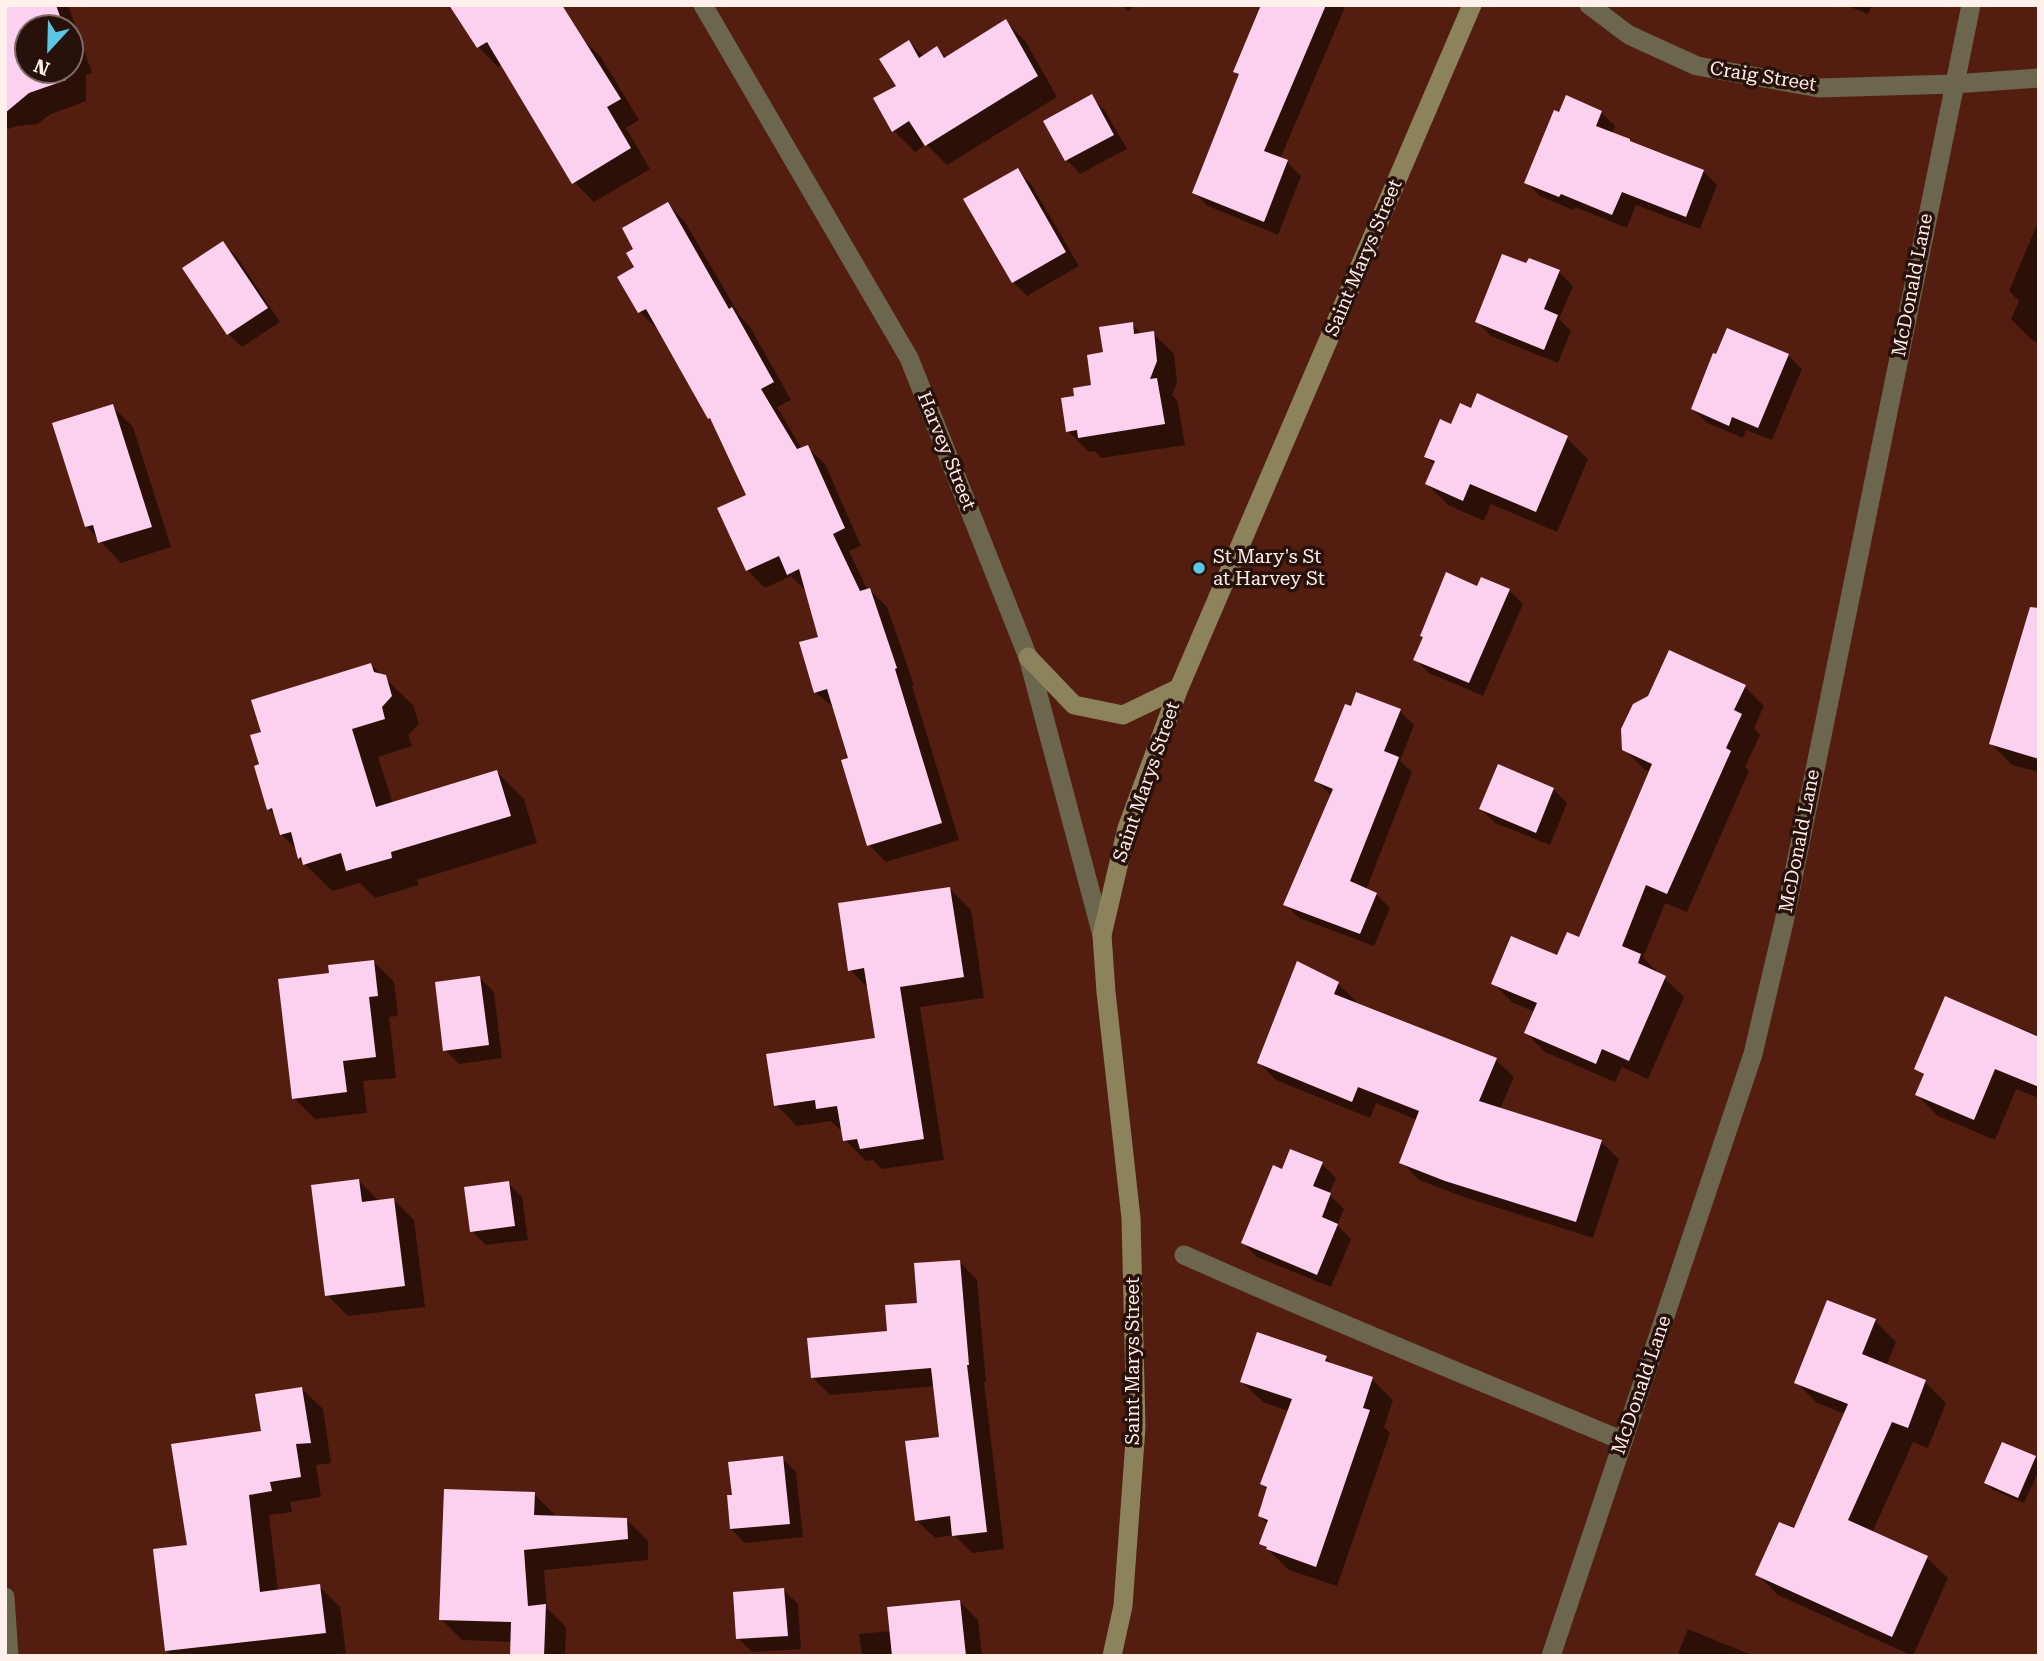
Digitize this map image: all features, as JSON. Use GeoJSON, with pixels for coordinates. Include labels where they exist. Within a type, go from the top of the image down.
{"type":"FeatureCollection","features":[{"type":"Feature","properties":{"kind":"main road","name":"Saint Marys Street"},"geometry":{"type":"LineString","coordinates":[[1112,1656],[1123,1606],[1136,1427],[1131,1217],[1105,992],[1102,934],[1127,828],[1178,688],[1472,5]]}},
{"type":"Feature","properties":{"kind":"main road"},"geometry":{"type":"LineString","coordinates":[[1028,657],[1074,705],[1123,715],[1178,688]]}},
{"type":"Feature","properties":{"kind":"street","name":"Harvey Street"},"geometry":{"type":"LineString","coordinates":[[703,5],[909,358],[1028,657],[1102,934]]}},
{"type":"Feature","properties":{"kind":"street","name":"Craig Street"},"geometry":{"type":"LineString","coordinates":[[1588,5],[1629,35],[1697,66],[1819,88],[1954,84],[2039,78]]}},
{"type":"Feature","properties":{"kind":"street","name":"McDonald Lane"},"geometry":{"type":"LineString","coordinates":[[1551,1656],[1753,1054],[1784,922],[1971,5]]}},
{"type":"Feature","properties":{"kind":"street"},"geometry":{"type":"LineString","coordinates":[[1184,1255],[1304,1309],[1387,1341],[1623,1441]]}},
{"type":"Feature","properties":{"kind":"street"},"geometry":{"type":"LineString","coordinates":[[5,1597],[9,1656]]}},
{"type":"Feature","properties":{"kind":"building"},"geometry":{"type":"Polygon","coordinates":[[[5,5],[56,5],[59,14],[14,14],[14,84],[55,84],[29,93],[5,113],[5,5]]]}},
{"type":"Feature","properties":{"kind":"building"},"geometry":{"type":"Polygon","coordinates":[[[449,5],[562,5],[621,99],[607,107],[631,148],[572,184],[487,42],[477,48],[449,5]]]}},
{"type":"Feature","properties":{"kind":"building"},"geometry":{"type":"Polygon","coordinates":[[[1261,5],[1326,5],[1264,151],[1288,160],[1264,222],[1192,193],[1239,74],[1233,72],[1261,5]]]}},
{"type":"Feature","properties":{"kind":"building"},"geometry":{"type":"Polygon","coordinates":[[[1006,19],[1038,76],[925,146],[909,121],[892,132],[873,98],[896,86],[879,59],[909,40],[919,58],[937,46],[944,58],[1006,19]]]}},
{"type":"Feature","properties":{"kind":"building"},"geometry":{"type":"Polygon","coordinates":[[[1092,94],[1114,135],[1065,161],[1043,121],[1092,94]]]}},
{"type":"Feature","properties":{"kind":"building"},"geometry":{"type":"Polygon","coordinates":[[[1566,95],[1602,111],[1596,126],[1704,170],[1686,217],[1622,192],[1612,215],[1561,194],[1559,197],[1524,183],[1554,110],[1559,112],[1566,95]]]}},
{"type":"Feature","properties":{"kind":"building"},"geometry":{"type":"Polygon","coordinates":[[[1018,168],[1066,252],[1012,283],[963,199],[1018,168]]]}},
{"type":"Feature","properties":{"kind":"building"},"geometry":{"type":"Polygon","coordinates":[[[668,202],[774,382],[761,389],[797,449],[808,445],[845,528],[833,534],[860,591],[870,588],[897,668],[895,669],[942,823],[867,846],[841,760],[848,758],[827,689],[814,693],[799,642],[818,637],[799,569],[787,575],[779,556],[746,571],[717,508],[746,495],[710,418],[708,419],[646,309],[638,313],[617,277],[634,267],[626,253],[633,249],[622,228],[668,202]]]}},
{"type":"Feature","properties":{"kind":"building"},"geometry":{"type":"Polygon","coordinates":[[[223,241],[268,308],[227,335],[182,268],[223,241]]]}},
{"type":"Feature","properties":{"kind":"building"},"geometry":{"type":"Polygon","coordinates":[[[1502,254],[1526,263],[1529,258],[1560,270],[1544,309],[1558,315],[1544,350],[1475,322],[1502,254]]]}},
{"type":"Feature","properties":{"kind":"building"},"geometry":{"type":"Polygon","coordinates":[[[1133,322],[1134,334],[1154,331],[1157,361],[1150,379],[1157,378],[1165,424],[1078,438],[1077,430],[1066,432],[1061,398],[1074,396],[1073,388],[1091,385],[1087,355],[1103,352],[1099,327],[1133,322]]]}},
{"type":"Feature","properties":{"kind":"building"},"geometry":{"type":"Polygon","coordinates":[[[1727,328],[1789,354],[1758,428],[1732,417],[1729,426],[1691,409],[1713,353],[1716,354],[1727,328]]]}},
{"type":"Feature","properties":{"kind":"building"},"geometry":{"type":"Polygon","coordinates":[[[1477,393],[1568,436],[1536,512],[1470,484],[1463,501],[1425,484],[1435,461],[1424,457],[1440,419],[1451,424],[1460,403],[1471,408],[1477,393]]]}},
{"type":"Feature","properties":{"kind":"building"},"geometry":{"type":"Polygon","coordinates":[[[113,404],[152,527],[98,543],[93,525],[85,527],[52,423],[113,404]]]}},
{"type":"Feature","properties":{"kind":"building"},"geometry":{"type":"Polygon","coordinates":[[[1446,572],[1477,586],[1481,577],[1510,589],[1469,683],[1413,660],[1446,572]]]}},
{"type":"Feature","properties":{"kind":"building"},"geometry":{"type":"Polygon","coordinates":[[[2030,607],[2039,608],[2039,759],[1989,744],[2030,607]]]}},
{"type":"Feature","properties":{"kind":"building"},"geometry":{"type":"Polygon","coordinates":[[[1669,650],[1746,685],[1734,710],[1742,714],[1726,748],[1731,751],[1667,894],[1646,885],[1622,946],[1641,954],[1638,963],[1666,976],[1629,1061],[1602,1049],[1596,1064],[1524,1033],[1537,1003],[1491,984],[1511,936],[1557,955],[1567,932],[1579,937],[1652,764],[1622,750],[1621,729],[1633,704],[1648,696],[1669,650]]]}},
{"type":"Feature","properties":{"kind":"building"},"geometry":{"type":"Polygon","coordinates":[[[371,663],[374,672],[386,675],[392,696],[382,707],[385,719],[352,729],[376,807],[497,770],[511,816],[391,852],[392,858],[346,871],[341,853],[303,865],[301,857],[298,859],[291,832],[280,835],[272,808],[267,810],[254,766],[259,764],[250,735],[261,732],[251,700],[371,663]]]}},
{"type":"Feature","properties":{"kind":"building"},"geometry":{"type":"Polygon","coordinates":[[[1356,692],[1401,709],[1384,751],[1399,757],[1350,881],[1377,893],[1360,934],[1283,905],[1333,789],[1314,781],[1345,704],[1351,706],[1356,692]]]}},
{"type":"Feature","properties":{"kind":"building"},"geometry":{"type":"Polygon","coordinates":[[[1498,764],[1554,788],[1536,833],[1479,809],[1498,764]]]}},
{"type":"Feature","properties":{"kind":"building"},"geometry":{"type":"Polygon","coordinates":[[[950,887],[964,977],[900,987],[924,1139],[860,1149],[857,1139],[843,1141],[837,1106],[816,1109],[815,1100],[774,1106],[766,1054],[875,1038],[864,968],[848,971],[838,903],[950,887]]]}},
{"type":"Feature","properties":{"kind":"building"},"geometry":{"type":"Polygon","coordinates":[[[374,960],[378,996],[369,997],[376,1057],[343,1061],[347,1092],[292,1099],[278,979],[329,973],[328,965],[374,960]]]}},
{"type":"Feature","properties":{"kind":"building"},"geometry":{"type":"Polygon","coordinates":[[[1297,961],[1339,982],[1334,994],[1497,1058],[1479,1101],[1602,1140],[1576,1222],[1445,1181],[1399,1163],[1419,1111],[1358,1087],[1352,1102],[1257,1063],[1297,961]]]}},
{"type":"Feature","properties":{"kind":"building"},"geometry":{"type":"Polygon","coordinates":[[[480,976],[489,1045],[443,1051],[435,982],[480,976]]]}},
{"type":"Feature","properties":{"kind":"building"},"geometry":{"type":"Polygon","coordinates":[[[1945,996],[2039,1037],[2039,1087],[1995,1069],[1974,1120],[1915,1095],[1924,1074],[1914,1069],[1945,996]]]}},
{"type":"Feature","properties":{"kind":"building"},"geometry":{"type":"Polygon","coordinates":[[[1290,1149],[1323,1162],[1313,1186],[1331,1193],[1322,1217],[1338,1224],[1317,1275],[1241,1243],[1273,1165],[1282,1169],[1290,1149]]]}},
{"type":"Feature","properties":{"kind":"building"},"geometry":{"type":"Polygon","coordinates":[[[359,1179],[362,1202],[394,1198],[405,1286],[325,1296],[311,1185],[359,1179]]]}},
{"type":"Feature","properties":{"kind":"building"},"geometry":{"type":"Polygon","coordinates":[[[509,1181],[515,1226],[470,1232],[464,1187],[509,1181]]]}},
{"type":"Feature","properties":{"kind":"building"},"geometry":{"type":"Polygon","coordinates":[[[960,1260],[967,1365],[987,1532],[952,1536],[950,1516],[915,1521],[905,1441],[939,1437],[931,1368],[811,1378],[807,1338],[887,1331],[885,1305],[917,1303],[914,1263],[960,1260]]]}},
{"type":"Feature","properties":{"kind":"building"},"geometry":{"type":"Polygon","coordinates":[[[1827,1300],[1876,1319],[1862,1354],[1926,1380],[1908,1428],[1892,1422],[1848,1520],[1928,1556],[1892,1637],[1755,1575],[1779,1522],[1794,1528],[1848,1404],[1794,1383],[1827,1300]]]}},
{"type":"Feature","properties":{"kind":"building"},"geometry":{"type":"Polygon","coordinates":[[[1257,1332],[1327,1356],[1325,1361],[1373,1377],[1363,1408],[1370,1410],[1316,1567],[1259,1544],[1268,1520],[1258,1516],[1267,1487],[1260,1484],[1292,1399],[1240,1382],[1257,1332]]]}},
{"type":"Feature","properties":{"kind":"building"},"geometry":{"type":"Polygon","coordinates":[[[302,1387],[311,1443],[296,1444],[301,1477],[270,1482],[272,1491],[249,1495],[260,1592],[320,1584],[326,1633],[165,1651],[153,1549],[187,1545],[171,1444],[261,1431],[255,1394],[302,1387]]]}},
{"type":"Feature","properties":{"kind":"building"},"geometry":{"type":"Polygon","coordinates":[[[2002,1442],[2036,1456],[2018,1498],[1984,1483],[2002,1442]]]}},
{"type":"Feature","properties":{"kind":"building"},"geometry":{"type":"Polygon","coordinates":[[[783,1456],[790,1524],[730,1529],[727,1495],[732,1495],[728,1462],[783,1456]]]}},
{"type":"Feature","properties":{"kind":"building"},"geometry":{"type":"Polygon","coordinates":[[[444,1489],[535,1492],[534,1515],[627,1518],[628,1539],[524,1550],[528,1606],[546,1604],[544,1656],[510,1656],[511,1622],[439,1620],[444,1489]]]}},
{"type":"Feature","properties":{"kind":"building"},"geometry":{"type":"Polygon","coordinates":[[[784,1588],[788,1636],[736,1639],[733,1592],[784,1588]]]}},
{"type":"Feature","properties":{"kind":"building"},"geometry":{"type":"Polygon","coordinates":[[[960,1600],[966,1656],[892,1656],[887,1607],[960,1600]]]}},
{"type":"Feature","properties":{"kind":"place","name":"St Mary's St at Harvey St"},"geometry":{"type":"Point","coordinates":[1199,568]}}]}
